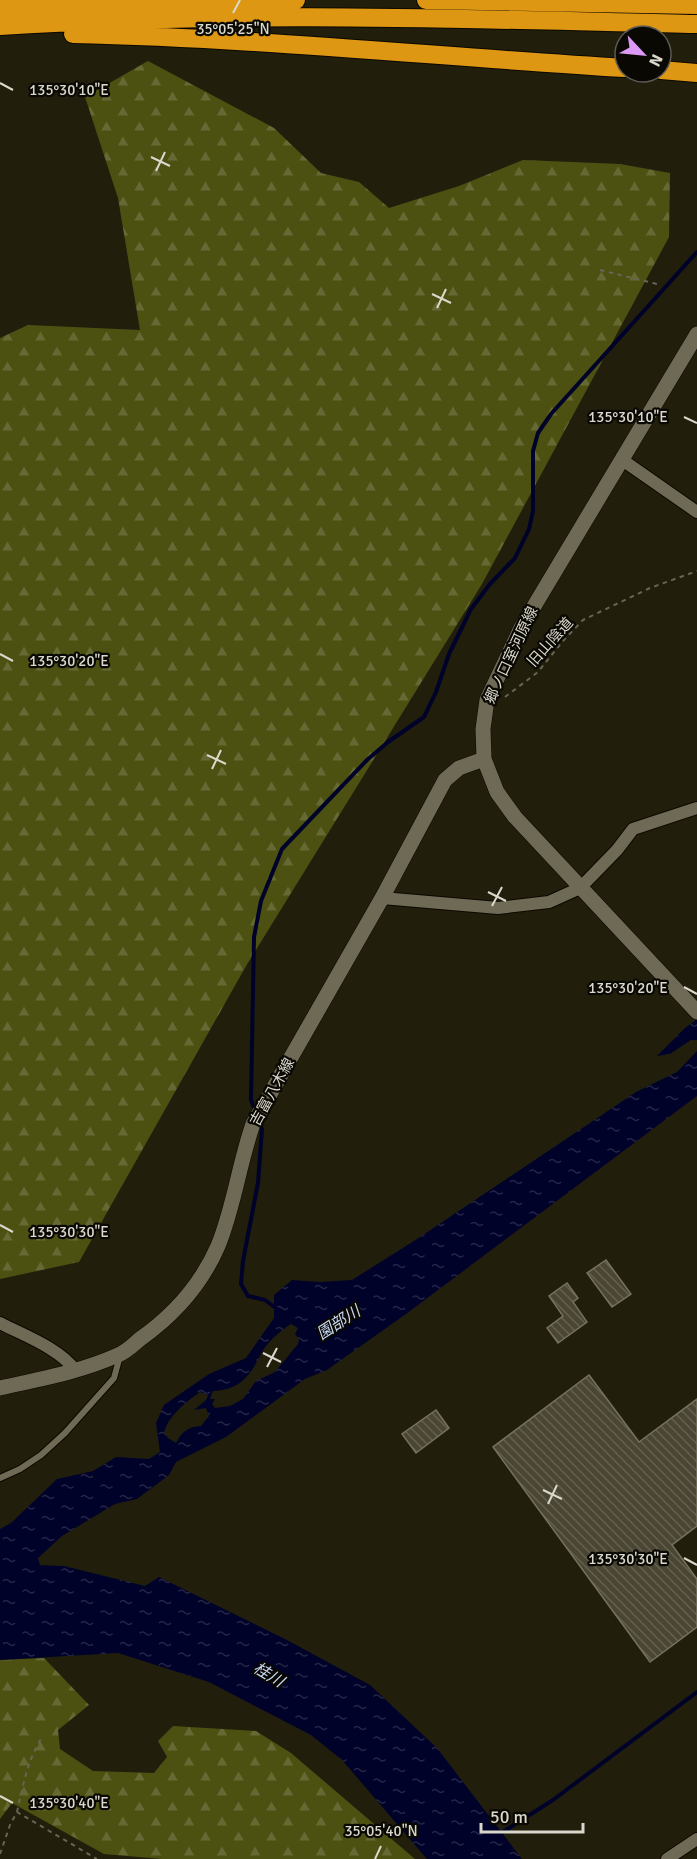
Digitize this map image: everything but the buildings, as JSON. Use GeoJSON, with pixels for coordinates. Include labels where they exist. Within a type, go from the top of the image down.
{"type":"FeatureCollection","features":[{"type":"Feature","properties":{"kind":"highway"},"geometry":{"type":"LineString","coordinates":[[0,9],[296,0]]}},
{"type":"Feature","properties":{"kind":"highway"},"geometry":{"type":"LineString","coordinates":[[426,0],[697,5]]}},
{"type":"Feature","properties":{"kind":"highway"},"geometry":{"type":"LineString","coordinates":[[0,26],[286,17],[697,24]]}},
{"type":"Feature","properties":{"kind":"highway"},"geometry":{"type":"LineString","coordinates":[[0,33],[240,40],[613,67]]}},
{"type":"Feature","properties":{"kind":"highway"},"geometry":{"type":"LineString","coordinates":[[673,71],[697,74]]}},
{"type":"Feature","properties":{"kind":"main road","name":"郷ノ口室河原線"},"geometry":{"type":"LineString","coordinates":[[697,334],[520,628],[487,700],[483,729],[484,759],[497,792],[515,817],[697,1012]]}},
{"type":"Feature","properties":{"kind":"main road","name":"吉富八木線"},"geometry":{"type":"LineString","coordinates":[[0,1388],[76,1371],[121,1354],[163,1323],[195,1288],[217,1247],[231,1207],[242,1156],[253,1124],[382,898],[445,780],[459,768],[484,759]]}},
{"type":"Feature","properties":{"kind":"street"},"geometry":{"type":"LineString","coordinates":[[621,459],[697,512]]}},
{"type":"Feature","properties":{"kind":"street"},"geometry":{"type":"LineString","coordinates":[[382,898],[498,908],[549,902],[580,888],[617,850],[633,829],[697,808]]}},
{"type":"Feature","properties":{"kind":"street"},"geometry":{"type":"LineString","coordinates":[[0,1323],[69,1361],[76,1371]]}},
{"type":"Feature","properties":{"kind":"street"},"geometry":{"type":"LineString","coordinates":[[667,1859],[697,1839]]}},
{"type":"Feature","properties":{"kind":"lane"},"geometry":{"type":"LineString","coordinates":[[0,1478],[20,1469],[65,1433],[114,1378],[121,1354]]}},
{"type":"Feature","properties":{"kind":"path"},"geometry":{"type":"LineString","coordinates":[[600,270],[661,285]]}},
{"type":"Feature","properties":{"kind":"path","name":"旧山陰道"},"geometry":{"type":"LineString","coordinates":[[487,700],[507,696],[538,672],[563,640],[583,620],[650,588],[697,572]]}},
{"type":"Feature","properties":{"kind":"path"},"geometry":{"type":"LineString","coordinates":[[0,1854],[17,1812],[34,1749],[43,1736]]}},
{"type":"Feature","properties":{"kind":"path"},"geometry":{"type":"LineString","coordinates":[[17,1812],[98,1859]]}},
{"type":"Feature","properties":{"kind":"path"},"geometry":{"type":"LineString","coordinates":[[0,1836],[5,1838]]}},
{"type":"Feature","properties":{"kind":"green space"},"geometry":{"type":"Polygon","coordinates":[[[148,61],[274,128],[321,173],[359,182],[389,208],[459,186],[523,160],[620,164],[670,173],[669,237],[482,584],[246,966],[79,1262],[0,1279],[0,338],[28,325],[140,330],[118,198],[85,97],[148,61]]]}},
{"type":"Feature","properties":{"kind":"green space"},"geometry":{"type":"Polygon","coordinates":[[[44,1658],[89,1705],[58,1730],[60,1749],[93,1771],[154,1773],[167,1757],[158,1741],[173,1726],[256,1731],[291,1753],[415,1859],[162,1859],[104,1854],[12,1803],[0,1819],[0,1660],[44,1658]]]}},
{"type":"Feature","properties":{"kind":"water"},"geometry":{"type":"Polygon","coordinates":[[[697,1019],[697,1040],[691,1040],[670,1054],[657,1056],[685,1028],[697,1019]]]}},
{"type":"Feature","properties":{"kind":"water"},"geometry":{"type":"Polygon","coordinates":[[[697,1051],[697,1096],[406,1314],[327,1370],[305,1379],[226,1437],[176,1462],[169,1475],[137,1499],[115,1504],[62,1536],[38,1558],[40,1565],[64,1566],[145,1586],[159,1577],[287,1640],[370,1685],[437,1748],[522,1859],[427,1859],[342,1760],[311,1735],[209,1682],[118,1653],[0,1660],[0,1529],[11,1523],[57,1479],[93,1471],[116,1457],[149,1459],[160,1452],[156,1423],[164,1405],[209,1374],[246,1358],[274,1318],[274,1295],[292,1280],[320,1282],[352,1280],[636,1092],[677,1072],[697,1051]],[[291,1324],[267,1345],[253,1369],[243,1380],[230,1388],[213,1391],[210,1399],[215,1399],[212,1404],[215,1408],[230,1406],[243,1399],[256,1381],[275,1372],[298,1344],[299,1339],[295,1334],[298,1328],[291,1324]],[[200,1392],[178,1410],[166,1427],[164,1433],[176,1443],[186,1431],[201,1426],[209,1416],[206,1408],[194,1410],[206,1400],[208,1395],[200,1392]]]}},
{"type":"Feature","properties":{"kind":"waterway"},"geometry":{"type":"LineString","coordinates":[[256,1112],[251,1100],[254,937],[261,901],[282,849],[367,760],[424,717],[436,692],[449,654],[471,609],[490,584],[515,558],[529,529],[533,511],[533,451],[538,433],[551,414],[697,252]]}},
{"type":"Feature","properties":{"kind":"waterway"},"geometry":{"type":"LineString","coordinates":[[259,1122],[262,1129],[258,1183],[243,1261],[241,1284],[248,1296],[265,1300],[277,1309]]}},
{"type":"Feature","properties":{"kind":"waterway"},"geometry":{"type":"LineString","coordinates":[[498,1835],[553,1800],[697,1692]]}},
{"type":"Feature","properties":{"kind":"water label","name":"園部川"},"geometry":{"type":"Point","coordinates":[338,1322]}},
{"type":"Feature","properties":{"kind":"water label","name":"桂川"},"geometry":{"type":"Point","coordinates":[269,1674]}}]}
